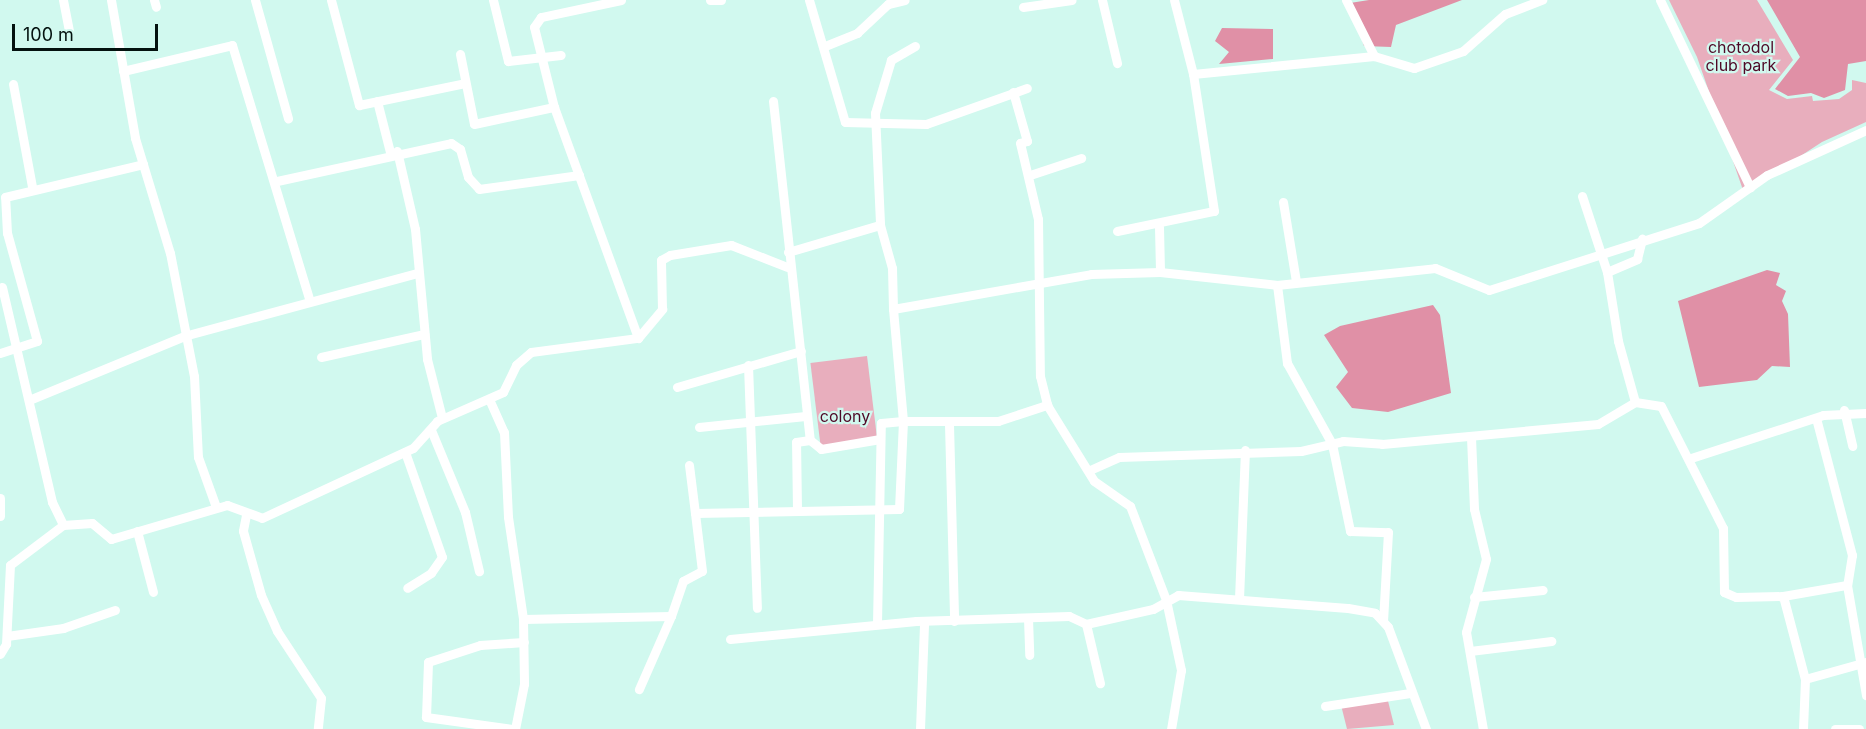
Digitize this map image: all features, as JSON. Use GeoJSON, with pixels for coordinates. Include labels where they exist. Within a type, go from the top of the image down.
{"type":"FeatureCollection","features":[{"type":"Feature","properties":{"kind":"street"},"geometry":{"type":"LineString","coordinates":[[63,0],[69,31]]}},
{"type":"Feature","properties":{"kind":"street"},"geometry":{"type":"LineString","coordinates":[[111,0],[123,71],[143,164],[170,253],[184,336],[195,376],[198,457],[216,507]]}},
{"type":"Feature","properties":{"kind":"street"},"geometry":{"type":"LineString","coordinates":[[255,0],[288,118]]}},
{"type":"Feature","properties":{"kind":"street"},"geometry":{"type":"LineString","coordinates":[[331,0],[356,103],[377,101],[465,83]]}},
{"type":"Feature","properties":{"kind":"street"},"geometry":{"type":"LineString","coordinates":[[493,0],[508,61],[561,55]]}},
{"type":"Feature","properties":{"kind":"street"},"geometry":{"type":"LineString","coordinates":[[621,0],[541,17],[534,27],[554,107],[638,338]]}},
{"type":"Feature","properties":{"kind":"street"},"geometry":{"type":"LineString","coordinates":[[710,0],[721,0]]}},
{"type":"Feature","properties":{"kind":"street"},"geometry":{"type":"LineString","coordinates":[[809,0],[825,46],[845,122],[926,124],[1027,88]]}},
{"type":"Feature","properties":{"kind":"street"},"geometry":{"type":"LineString","coordinates":[[825,46],[856,33],[888,4],[905,0]]}},
{"type":"Feature","properties":{"kind":"street"},"geometry":{"type":"LineString","coordinates":[[1023,7],[1072,0]]}},
{"type":"Feature","properties":{"kind":"street"},"geometry":{"type":"LineString","coordinates":[[1102,0],[1117,63]]}},
{"type":"Feature","properties":{"kind":"street"},"geometry":{"type":"LineString","coordinates":[[1117,231],[1159,226],[1214,211],[1193,74],[1174,0]]}},
{"type":"Feature","properties":{"kind":"street"},"geometry":{"type":"LineString","coordinates":[[1346,0],[1374,56]]}},
{"type":"Feature","properties":{"kind":"street"},"geometry":{"type":"LineString","coordinates":[[1509,0],[1512,11]]}},
{"type":"Feature","properties":{"kind":"street"},"geometry":{"type":"LineString","coordinates":[[1193,74],[1374,56],[1414,68],[1441,62],[1485,36],[1512,11],[1542,0]]}},
{"type":"Feature","properties":{"kind":"street"},"geometry":{"type":"LineString","coordinates":[[1660,0],[1750,187]]}},
{"type":"Feature","properties":{"kind":"street"},"geometry":{"type":"LineString","coordinates":[[123,71],[232,45],[277,181],[309,299]]}},
{"type":"Feature","properties":{"kind":"street"},"geometry":{"type":"LineString","coordinates":[[695,513],[899,509],[903,421],[893,309],[892,268],[880,225],[875,124],[891,60],[915,46]]}},
{"type":"Feature","properties":{"kind":"street"},"geometry":{"type":"LineString","coordinates":[[460,54],[474,124],[554,107]]}},
{"type":"Feature","properties":{"kind":"street"},"geometry":{"type":"LineString","coordinates":[[13,84],[32,188]]}},
{"type":"Feature","properties":{"kind":"street"},"geometry":{"type":"LineString","coordinates":[[1013,92],[1030,175],[1040,282],[1040,376],[1047,405],[1109,495],[1130,506],[1166,600],[1181,670],[1170,729]]}},
{"type":"Feature","properties":{"kind":"street"},"geometry":{"type":"LineString","coordinates":[[377,101],[393,152],[418,273],[424,334],[442,418]]}},
{"type":"Feature","properties":{"kind":"street"},"geometry":{"type":"LineString","coordinates":[[773,101],[788,252],[787,267],[801,351],[810,440],[821,449],[880,439]]}},
{"type":"Feature","properties":{"kind":"street"},"geometry":{"type":"LineString","coordinates":[[893,309],[1040,282],[1160,272],[1276,285],[1436,267],[1489,290],[1600,256],[1642,239],[1699,224],[1750,187],[1866,130]]}},
{"type":"Feature","properties":{"kind":"street"},"geometry":{"type":"LineString","coordinates":[[277,181],[393,152],[456,144],[468,177],[483,190],[579,175]]}},
{"type":"Feature","properties":{"kind":"street"},"geometry":{"type":"LineString","coordinates":[[1030,175],[1081,158]]}},
{"type":"Feature","properties":{"kind":"street"},"geometry":{"type":"LineString","coordinates":[[0,353],[37,341],[3,233],[4,197],[32,188],[143,164]]}},
{"type":"Feature","properties":{"kind":"street"},"geometry":{"type":"LineString","coordinates":[[1582,196],[1607,272],[1618,341],[1635,402]]}},
{"type":"Feature","properties":{"kind":"street"},"geometry":{"type":"LineString","coordinates":[[1283,202],[1296,281]]}},
{"type":"Feature","properties":{"kind":"street"},"geometry":{"type":"LineString","coordinates":[[788,252],[880,225]]}},
{"type":"Feature","properties":{"kind":"street"},"geometry":{"type":"LineString","coordinates":[[1159,226],[1160,272]]}},
{"type":"Feature","properties":{"kind":"street"},"geometry":{"type":"LineString","coordinates":[[1607,272],[1637,259],[1642,239]]}},
{"type":"Feature","properties":{"kind":"street"},"geometry":{"type":"LineString","coordinates":[[0,654],[7,636],[9,565],[63,525],[92,523],[111,539],[216,507],[230,506],[246,515],[262,518],[405,452],[442,418],[489,399],[507,388],[516,365],[531,352],[638,338],[662,309],[661,260],[670,255],[731,245],[787,267]]}},
{"type":"Feature","properties":{"kind":"street"},"geometry":{"type":"LineString","coordinates":[[29,400],[184,336],[309,299],[418,273]]}},
{"type":"Feature","properties":{"kind":"street"},"geometry":{"type":"LineString","coordinates":[[1276,285],[1287,363],[1332,444],[1350,531],[1388,532],[1383,621],[1426,729]]}},
{"type":"Feature","properties":{"kind":"street"},"geometry":{"type":"LineString","coordinates":[[2,287],[52,502],[63,525]]}},
{"type":"Feature","properties":{"kind":"street"},"geometry":{"type":"LineString","coordinates":[[321,357],[424,334]]}},
{"type":"Feature","properties":{"kind":"street"},"geometry":{"type":"LineString","coordinates":[[677,387],[801,351]]}},
{"type":"Feature","properties":{"kind":"street"},"geometry":{"type":"LineString","coordinates":[[748,365],[754,423],[757,608]]}},
{"type":"Feature","properties":{"kind":"street"},"geometry":{"type":"LineString","coordinates":[[489,399],[504,432],[508,517],[523,619],[524,642],[524,684],[514,729],[426,717],[428,662],[480,645],[524,642]]}},
{"type":"Feature","properties":{"kind":"street"},"geometry":{"type":"LineString","coordinates":[[1090,470],[1119,457],[1245,450],[1301,451],[1332,444],[1471,437],[1598,424],[1635,402],[1661,406],[1691,458],[1723,528],[1724,592],[1736,597],[1783,596],[1847,585]]}},
{"type":"Feature","properties":{"kind":"street"},"geometry":{"type":"LineString","coordinates":[[877,624],[881,423],[903,421],[949,424],[998,421],[1047,405]]}},
{"type":"Feature","properties":{"kind":"street"},"geometry":{"type":"LineString","coordinates":[[1691,458],[1844,410],[1866,413]]}},
{"type":"Feature","properties":{"kind":"street"},"geometry":{"type":"LineString","coordinates":[[1844,410],[1852,446]]}},
{"type":"Feature","properties":{"kind":"street"},"geometry":{"type":"LineString","coordinates":[[699,427],[806,416]]}},
{"type":"Feature","properties":{"kind":"street"},"geometry":{"type":"LineString","coordinates":[[1816,418],[1852,555],[1847,585],[1866,694]]}},
{"type":"Feature","properties":{"kind":"street"},"geometry":{"type":"LineString","coordinates":[[949,424],[954,621]]}},
{"type":"Feature","properties":{"kind":"street"},"geometry":{"type":"LineString","coordinates":[[431,430],[465,512],[479,571]]}},
{"type":"Feature","properties":{"kind":"street"},"geometry":{"type":"LineString","coordinates":[[1471,437],[1474,509],[1486,559],[1466,632],[1483,729]]}},
{"type":"Feature","properties":{"kind":"street"},"geometry":{"type":"LineString","coordinates":[[797,510],[796,442],[810,440]]}},
{"type":"Feature","properties":{"kind":"street"},"geometry":{"type":"LineString","coordinates":[[1239,599],[1245,450]]}},
{"type":"Feature","properties":{"kind":"street"},"geometry":{"type":"LineString","coordinates":[[405,452],[442,557],[431,573],[407,588]]}},
{"type":"Feature","properties":{"kind":"street"},"geometry":{"type":"LineString","coordinates":[[639,689],[671,616],[683,581],[702,571],[689,465]]}},
{"type":"Feature","properties":{"kind":"street"},"geometry":{"type":"LineString","coordinates":[[0,498],[0,516]]}},
{"type":"Feature","properties":{"kind":"street"},"geometry":{"type":"LineString","coordinates":[[246,515],[243,531],[261,595],[321,698],[318,729]]}},
{"type":"Feature","properties":{"kind":"street"},"geometry":{"type":"LineString","coordinates":[[137,531],[153,592]]}},
{"type":"Feature","properties":{"kind":"street"},"geometry":{"type":"LineString","coordinates":[[1474,597],[1543,590]]}},
{"type":"Feature","properties":{"kind":"street"},"geometry":{"type":"LineString","coordinates":[[730,639],[877,624],[924,624],[1069,616],[1086,624],[1143,612],[1178,595],[1348,608],[1375,613],[1383,621]]}},
{"type":"Feature","properties":{"kind":"street"},"geometry":{"type":"LineString","coordinates":[[1783,596],[1804,679],[1803,729]]}},
{"type":"Feature","properties":{"kind":"street"},"geometry":{"type":"LineString","coordinates":[[7,636],[63,628],[115,610]]}},
{"type":"Feature","properties":{"kind":"street"},"geometry":{"type":"LineString","coordinates":[[523,619],[671,616]]}},
{"type":"Feature","properties":{"kind":"street"},"geometry":{"type":"LineString","coordinates":[[1028,618],[1029,655]]}},
{"type":"Feature","properties":{"kind":"street"},"geometry":{"type":"LineString","coordinates":[[920,729],[924,624]]}},
{"type":"Feature","properties":{"kind":"street"},"geometry":{"type":"LineString","coordinates":[[1086,624],[1100,683]]}},
{"type":"Feature","properties":{"kind":"street"},"geometry":{"type":"LineString","coordinates":[[1470,651],[1551,641]]}},
{"type":"Feature","properties":{"kind":"street"},"geometry":{"type":"LineString","coordinates":[[1804,679],[1862,662]]}},
{"type":"Feature","properties":{"kind":"street"},"geometry":{"type":"LineString","coordinates":[[1325,706],[1410,693]]}},
{"type":"Feature","properties":{"kind":"street"},"geometry":{"type":"LineString","coordinates":[[1835,729],[1859,729]]}},
{"type":"Feature","properties":{"kind":"green space","name":"chotodol club park"},"geometry":{"type":"Polygon","coordinates":[[[1669,0],[1757,0],[1793,60],[1769,90],[1787,99],[1812,96],[1813,101],[1839,99],[1852,90],[1852,80],[1866,83],[1866,122],[1822,142],[1744,193],[1697,57],[1669,0]]]}},
{"type":"Feature","properties":{"kind":"green space","name":"colony"},"geometry":{"type":"Polygon","coordinates":[[[867,356],[877,441],[821,448],[810,363],[867,356]]]}},
{"type":"Feature","properties":{"kind":"green space"},"geometry":{"type":"Polygon","coordinates":[[[1387,697],[1394,725],[1347,729],[1341,705],[1387,697]]]}},
{"type":"Feature","properties":{"kind":"shaded area"},"geometry":{"type":"Polygon","coordinates":[[[1369,0],[1462,0],[1396,25],[1391,47],[1364,46],[1350,3],[1369,0]]]}},
{"type":"Feature","properties":{"kind":"shaded area"},"geometry":{"type":"Polygon","coordinates":[[[1767,0],[1866,0],[1866,61],[1848,64],[1845,90],[1824,98],[1811,93],[1788,96],[1775,89],[1800,57],[1767,0]]]}},
{"type":"Feature","properties":{"kind":"shaded area"},"geometry":{"type":"Polygon","coordinates":[[[1222,28],[1273,29],[1273,59],[1219,64],[1229,52],[1215,41],[1222,28]]]}},
{"type":"Feature","properties":{"kind":"shaded area"},"geometry":{"type":"Polygon","coordinates":[[[1767,270],[1780,273],[1776,285],[1786,291],[1782,301],[1788,314],[1790,367],[1772,366],[1757,380],[1699,387],[1678,301],[1767,270]]]}},
{"type":"Feature","properties":{"kind":"shaded area"},"geometry":{"type":"Polygon","coordinates":[[[1433,305],[1440,315],[1451,393],[1388,412],[1352,408],[1336,387],[1348,372],[1324,335],[1340,326],[1433,305]]]}}]}
